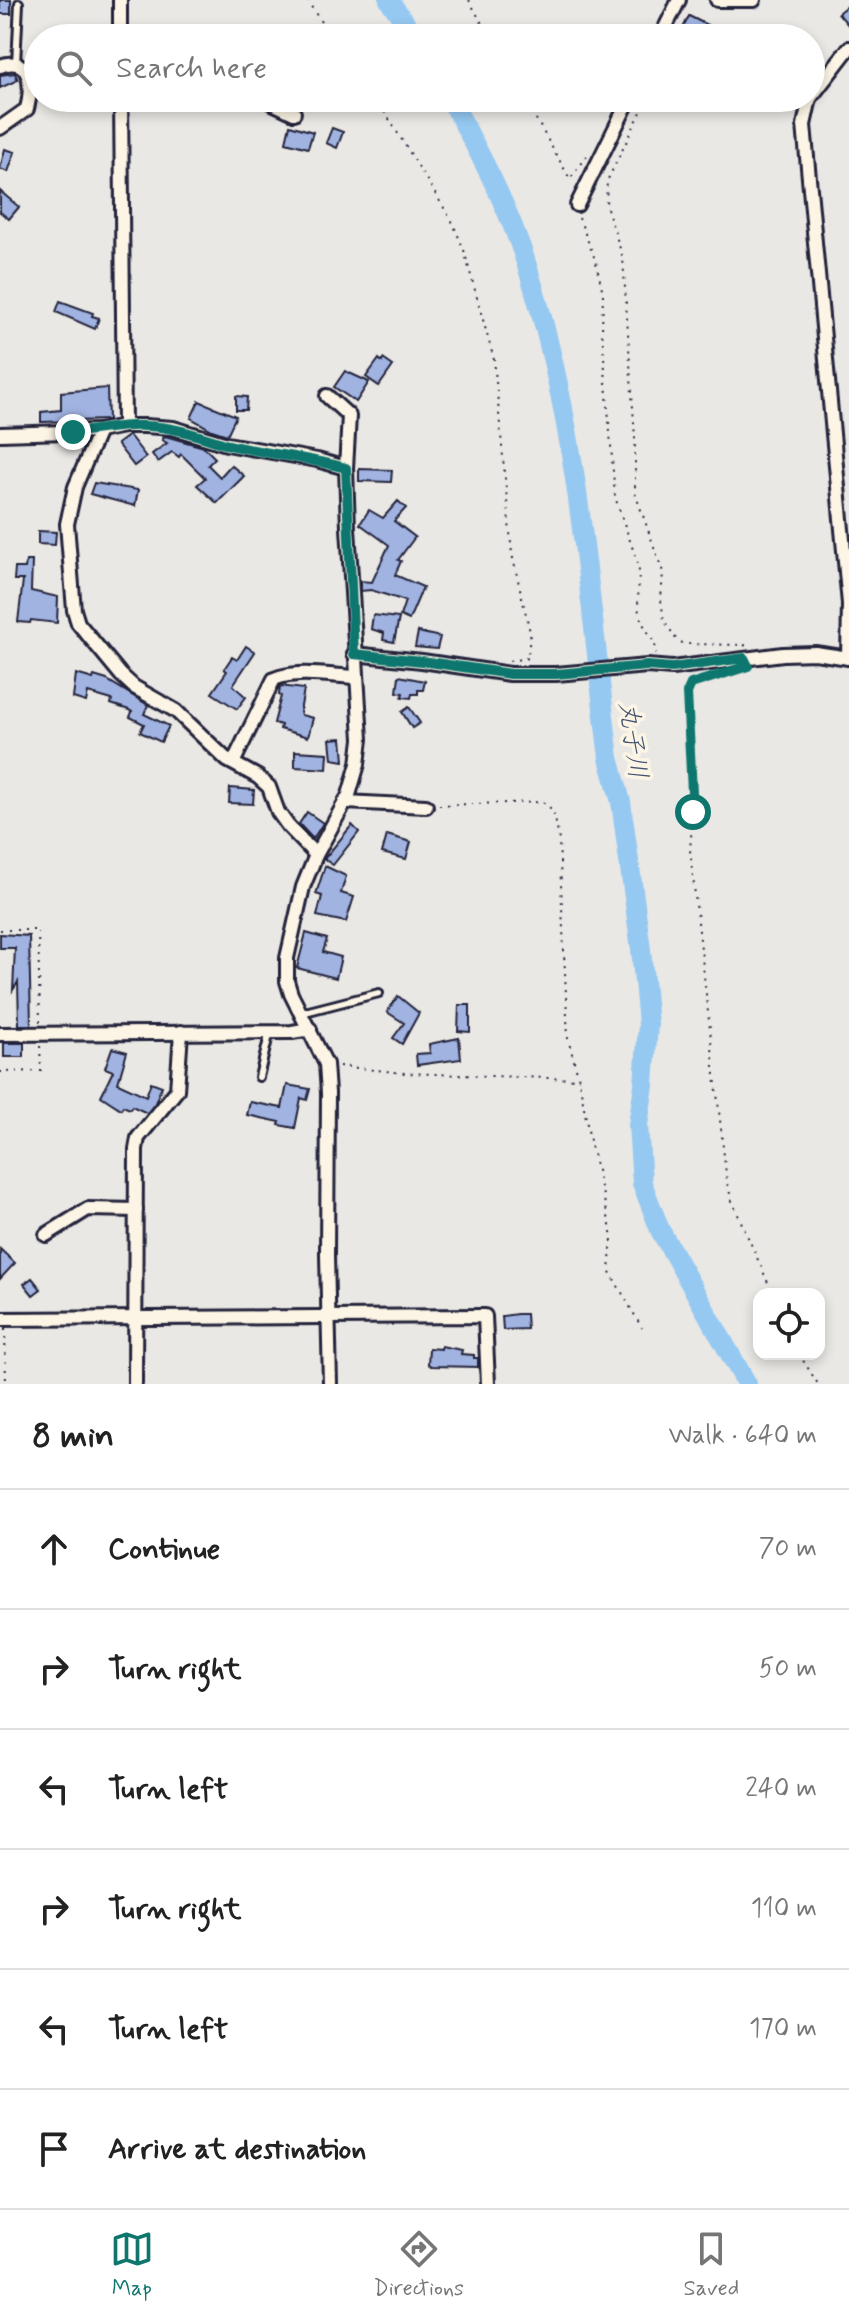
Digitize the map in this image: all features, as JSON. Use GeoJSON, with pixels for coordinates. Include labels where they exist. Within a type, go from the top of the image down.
{"type":"FeatureCollection","features":[{"type":"Feature","properties":{"kind":"street"},"geometry":{"type":"LineString","coordinates":[[120,0],[120,24]]}},
{"type":"Feature","properties":{"kind":"street"},"geometry":{"type":"LineString","coordinates":[[667,24],[679,0]]}},
{"type":"Feature","properties":{"kind":"street"},"geometry":{"type":"LineString","coordinates":[[717,0],[754,0]]}},
{"type":"Feature","properties":{"kind":"street"},"geometry":{"type":"LineString","coordinates":[[825,79],[849,48]]}},
{"type":"Feature","properties":{"kind":"street"},"geometry":{"type":"LineString","coordinates":[[0,66],[16,64],[24,71]]}},
{"type":"Feature","properties":{"kind":"street"},"geometry":{"type":"LineString","coordinates":[[0,128],[24,111]]}},
{"type":"Feature","properties":{"kind":"street"},"geometry":{"type":"LineString","coordinates":[[121,112],[124,426]]}},
{"type":"Feature","properties":{"kind":"street"},"geometry":{"type":"LineString","coordinates":[[577,205],[623,112]]}},
{"type":"Feature","properties":{"kind":"street"},"geometry":{"type":"LineString","coordinates":[[354,654],[510,674],[672,668],[744,658],[815,653],[849,658],[849,604],[804,125],[807,112]]}},
{"type":"Feature","properties":{"kind":"street"},"geometry":{"type":"LineString","coordinates":[[327,396],[349,416],[346,468],[355,677],[361,739],[358,764],[345,802],[316,855],[303,887],[287,958],[287,981],[326,1064],[330,1384]]}},
{"type":"Feature","properties":{"kind":"street"},"geometry":{"type":"LineString","coordinates":[[0,434],[99,431],[124,426],[173,428],[227,444],[346,468]]}},
{"type":"Feature","properties":{"kind":"street"},"geometry":{"type":"LineString","coordinates":[[99,431],[75,487],[67,524],[74,610],[78,623],[134,687],[176,711],[218,753],[269,787],[278,812],[316,855]]}},
{"type":"Feature","properties":{"kind":"street"},"geometry":{"type":"LineString","coordinates":[[233,763],[274,679],[298,674],[355,677]]}},
{"type":"Feature","properties":{"kind":"street"},"geometry":{"type":"LineString","coordinates":[[345,802],[426,806]]}},
{"type":"Feature","properties":{"kind":"street"},"geometry":{"type":"LineString","coordinates":[[0,1034],[310,1029]]}},
{"type":"Feature","properties":{"kind":"street"},"geometry":{"type":"LineString","coordinates":[[135,1384],[138,1138],[177,1090],[181,1032]]}},
{"type":"Feature","properties":{"kind":"street"},"geometry":{"type":"LineString","coordinates":[[46,1235],[88,1209],[136,1210]]}},
{"type":"Feature","properties":{"kind":"street"},"geometry":{"type":"LineString","coordinates":[[2,1319],[485,1316],[488,1384]]}},
{"type":"Feature","properties":{"kind":"lane"},"geometry":{"type":"LineString","coordinates":[[16,64],[19,3]]}},
{"type":"Feature","properties":{"kind":"lane"},"geometry":{"type":"LineString","coordinates":[[301,1013],[379,993]]}},
{"type":"Feature","properties":{"kind":"lane"},"geometry":{"type":"LineString","coordinates":[[259,1077],[270,1031]]}},
{"type":"Feature","properties":{"kind":"path"},"geometry":{"type":"LineString","coordinates":[[307,0],[322,24]]}},
{"type":"Feature","properties":{"kind":"path"},"geometry":{"type":"LineString","coordinates":[[469,0],[482,24]]}},
{"type":"Feature","properties":{"kind":"path"},"geometry":{"type":"LineString","coordinates":[[385,112],[452,221],[464,250],[494,360],[512,554],[530,632],[528,658],[499,662]]}},
{"type":"Feature","properties":{"kind":"path"},"geometry":{"type":"LineString","coordinates":[[532,112],[570,179],[592,150],[602,153]]}},
{"type":"Feature","properties":{"kind":"path"},"geometry":{"type":"LineString","coordinates":[[641,112],[607,181],[605,193],[623,258],[635,438],[635,493],[663,572],[661,600],[664,620],[676,639],[684,644],[745,645],[744,658]]}},
{"type":"Feature","properties":{"kind":"path"},"geometry":{"type":"LineString","coordinates":[[577,205],[603,293],[602,331],[615,497],[639,567],[638,608],[655,644],[652,667]]}},
{"type":"Feature","properties":{"kind":"path"},"geometry":{"type":"LineString","coordinates":[[733,671],[691,684],[687,693],[693,812],[690,850],[727,1183],[770,1288]]}},
{"type":"Feature","properties":{"kind":"path"},"geometry":{"type":"LineString","coordinates":[[426,806],[542,802],[553,811],[559,840],[564,1005],[568,1039],[610,1225],[609,1270],[642,1328]]}},
{"type":"Feature","properties":{"kind":"path"},"geometry":{"type":"LineString","coordinates":[[0,930],[38,930],[41,1071],[0,1072]]}},
{"type":"Feature","properties":{"kind":"path"},"geometry":{"type":"LineString","coordinates":[[326,1064],[404,1073],[579,1079]]}},
{"type":"Feature","properties":{"kind":"path"},"geometry":{"type":"LineString","coordinates":[[2,1319],[6,1384]]}},
{"type":"Feature","properties":{"kind":"path"},"geometry":{"type":"LineString","coordinates":[[803,1360],[818,1384]]}},
{"type":"Feature","properties":{"kind":"building"},"geometry":{"type":"Polygon","coordinates":[[[0,0],[11,0],[11,14],[0,14],[0,0]]]}},
{"type":"Feature","properties":{"kind":"building"},"geometry":{"type":"Polygon","coordinates":[[[849,4],[849,26],[838,13],[849,4]]]}},
{"type":"Feature","properties":{"kind":"building"},"geometry":{"type":"Polygon","coordinates":[[[689,16],[705,24],[685,24],[689,16]]]}},
{"type":"Feature","properties":{"kind":"building"},"geometry":{"type":"Polygon","coordinates":[[[15,73],[18,80],[0,88],[0,75],[15,73]]]}},
{"type":"Feature","properties":{"kind":"building"},"geometry":{"type":"Polygon","coordinates":[[[290,125],[313,132],[308,148],[286,142],[290,125]]]}},
{"type":"Feature","properties":{"kind":"building"},"geometry":{"type":"Polygon","coordinates":[[[332,128],[343,132],[337,148],[326,143],[332,128]]]}},
{"type":"Feature","properties":{"kind":"building"},"geometry":{"type":"Polygon","coordinates":[[[5,149],[15,152],[8,172],[0,169],[5,149]]]}},
{"type":"Feature","properties":{"kind":"building"},"geometry":{"type":"Polygon","coordinates":[[[0,191],[19,207],[9,219],[0,212],[0,191]]]}},
{"type":"Feature","properties":{"kind":"building"},"geometry":{"type":"Polygon","coordinates":[[[60,301],[93,313],[92,316],[99,318],[95,329],[56,312],[60,301]]]}},
{"type":"Feature","properties":{"kind":"building"},"geometry":{"type":"Polygon","coordinates":[[[379,359],[393,366],[379,386],[366,377],[379,359]]]}},
{"type":"Feature","properties":{"kind":"building"},"geometry":{"type":"Polygon","coordinates":[[[345,371],[369,382],[356,402],[334,387],[345,371]]]}},
{"type":"Feature","properties":{"kind":"building"},"geometry":{"type":"Polygon","coordinates":[[[107,388],[108,420],[41,422],[41,412],[61,410],[61,392],[107,388]]]}},
{"type":"Feature","properties":{"kind":"building"},"geometry":{"type":"Polygon","coordinates":[[[236,396],[247,397],[246,410],[236,410],[236,396]]]}},
{"type":"Feature","properties":{"kind":"building"},"geometry":{"type":"Polygon","coordinates":[[[199,401],[236,416],[227,435],[191,418],[199,401]]]}},
{"type":"Feature","properties":{"kind":"building"},"geometry":{"type":"Polygon","coordinates":[[[129,435],[146,457],[134,466],[117,444],[129,435]]]}},
{"type":"Feature","properties":{"kind":"building"},"geometry":{"type":"Polygon","coordinates":[[[165,436],[204,447],[215,458],[208,465],[220,477],[231,465],[244,476],[217,503],[197,485],[205,478],[181,454],[179,457],[172,452],[158,462],[152,454],[167,443],[162,440],[165,436]]]}},
{"type":"Feature","properties":{"kind":"building"},"geometry":{"type":"Polygon","coordinates":[[[359,469],[392,470],[391,482],[359,481],[359,469]]]}},
{"type":"Feature","properties":{"kind":"building"},"geometry":{"type":"Polygon","coordinates":[[[94,483],[138,490],[135,506],[90,494],[94,483]]]}},
{"type":"Feature","properties":{"kind":"building"},"geometry":{"type":"Polygon","coordinates":[[[398,501],[406,508],[394,521],[415,537],[398,560],[401,561],[395,575],[423,587],[409,620],[400,616],[405,601],[371,590],[361,591],[360,581],[372,582],[389,545],[360,524],[369,510],[383,518],[398,501]]]}},
{"type":"Feature","properties":{"kind":"building"},"geometry":{"type":"Polygon","coordinates":[[[38,531],[56,532],[55,545],[38,544],[38,531]]]}},
{"type":"Feature","properties":{"kind":"building"},"geometry":{"type":"Polygon","coordinates":[[[26,561],[32,561],[31,591],[58,597],[57,623],[18,622],[23,580],[14,580],[15,568],[25,568],[26,561]]]}},
{"type":"Feature","properties":{"kind":"building"},"geometry":{"type":"Polygon","coordinates":[[[373,615],[399,618],[394,642],[383,640],[384,633],[371,629],[373,615]]]}},
{"type":"Feature","properties":{"kind":"building"},"geometry":{"type":"Polygon","coordinates":[[[418,632],[440,637],[437,649],[415,647],[418,632]]]}},
{"type":"Feature","properties":{"kind":"building"},"geometry":{"type":"Polygon","coordinates":[[[246,646],[255,652],[233,685],[246,697],[237,709],[212,693],[227,671],[224,669],[232,657],[237,660],[246,646]]]}},
{"type":"Feature","properties":{"kind":"building"},"geometry":{"type":"Polygon","coordinates":[[[76,674],[107,680],[148,705],[144,714],[169,726],[161,742],[140,732],[144,724],[130,717],[132,712],[129,710],[111,704],[112,700],[88,693],[86,702],[73,698],[76,674]]]}},
{"type":"Feature","properties":{"kind":"building"},"geometry":{"type":"Polygon","coordinates":[[[399,676],[425,681],[423,690],[412,694],[411,698],[402,697],[403,693],[397,692],[399,676]]]}},
{"type":"Feature","properties":{"kind":"building"},"geometry":{"type":"Polygon","coordinates":[[[280,686],[304,689],[300,712],[313,718],[308,737],[280,729],[281,725],[274,723],[281,696],[280,686]]]}},
{"type":"Feature","properties":{"kind":"building"},"geometry":{"type":"Polygon","coordinates":[[[409,707],[420,723],[412,728],[402,712],[409,707]]]}},
{"type":"Feature","properties":{"kind":"building"},"geometry":{"type":"Polygon","coordinates":[[[342,738],[344,761],[332,759],[330,739],[342,738]]]}},
{"type":"Feature","properties":{"kind":"building"},"geometry":{"type":"Polygon","coordinates":[[[295,751],[328,753],[327,769],[295,767],[295,751]]]}},
{"type":"Feature","properties":{"kind":"building"},"geometry":{"type":"Polygon","coordinates":[[[230,788],[254,790],[253,804],[229,803],[230,788]]]}},
{"type":"Feature","properties":{"kind":"building"},"geometry":{"type":"Polygon","coordinates":[[[307,812],[323,823],[313,839],[299,824],[307,812]]]}},
{"type":"Feature","properties":{"kind":"building"},"geometry":{"type":"Polygon","coordinates":[[[352,825],[359,832],[333,865],[324,859],[352,825]]]}},
{"type":"Feature","properties":{"kind":"building"},"geometry":{"type":"Polygon","coordinates":[[[387,835],[411,842],[406,859],[382,853],[387,835]]]}},
{"type":"Feature","properties":{"kind":"building"},"geometry":{"type":"Polygon","coordinates":[[[325,866],[346,876],[341,893],[354,897],[346,922],[317,916],[322,896],[316,894],[325,866]]]}},
{"type":"Feature","properties":{"kind":"building"},"geometry":{"type":"Polygon","coordinates":[[[306,933],[327,939],[323,952],[341,957],[336,978],[297,968],[306,933]]]}},
{"type":"Feature","properties":{"kind":"building"},"geometry":{"type":"Polygon","coordinates":[[[0,934],[29,936],[31,1025],[19,1025],[18,982],[13,990],[15,948],[0,948],[0,934]]]}},
{"type":"Feature","properties":{"kind":"building"},"geometry":{"type":"Polygon","coordinates":[[[398,996],[419,1013],[402,1044],[393,1038],[404,1023],[387,1012],[398,996]]]}},
{"type":"Feature","properties":{"kind":"building"},"geometry":{"type":"Polygon","coordinates":[[[459,1005],[470,1005],[470,1032],[458,1031],[459,1005]]]}},
{"type":"Feature","properties":{"kind":"building"},"geometry":{"type":"Polygon","coordinates":[[[459,1038],[461,1059],[417,1065],[416,1054],[430,1053],[429,1044],[459,1038]]]}},
{"type":"Feature","properties":{"kind":"building"},"geometry":{"type":"Polygon","coordinates":[[[4,1043],[24,1043],[24,1057],[4,1057],[4,1043]]]}},
{"type":"Feature","properties":{"kind":"building"},"geometry":{"type":"Polygon","coordinates":[[[112,1048],[127,1052],[118,1083],[146,1096],[151,1082],[162,1086],[147,1113],[132,1106],[121,1109],[101,1096],[113,1071],[105,1068],[112,1048]]]}},
{"type":"Feature","properties":{"kind":"building"},"geometry":{"type":"Polygon","coordinates":[[[287,1085],[310,1089],[307,1100],[301,1098],[295,1128],[247,1115],[250,1102],[282,1108],[287,1085]]]}},
{"type":"Feature","properties":{"kind":"building"},"geometry":{"type":"Polygon","coordinates":[[[0,1249],[15,1263],[0,1279],[0,1249]]]}},
{"type":"Feature","properties":{"kind":"building"},"geometry":{"type":"Polygon","coordinates":[[[32,1278],[41,1289],[33,1295],[24,1284],[32,1278]]]}},
{"type":"Feature","properties":{"kind":"building"},"geometry":{"type":"Polygon","coordinates":[[[526,1314],[527,1329],[503,1330],[502,1316],[526,1314]]]}},
{"type":"Feature","properties":{"kind":"building"},"geometry":{"type":"Polygon","coordinates":[[[441,1346],[462,1350],[461,1354],[474,1355],[478,1358],[478,1367],[431,1366],[428,1364],[429,1348],[441,1349],[441,1346]]]}},
{"type":"Feature","properties":{"kind":"waterway","name":"丸子川"},"geometry":{"type":"LineString","coordinates":[[389,0],[406,24]]}},
{"type":"Feature","properties":{"kind":"waterway","name":"丸子川"},"geometry":{"type":"LineString","coordinates":[[457,112],[493,181],[521,247],[545,329],[571,450],[609,758],[621,802],[641,949],[648,1024],[638,1125],[642,1183],[660,1230],[747,1384]]}},
{"type":"Feature","properties":{"kind":"route"},"geometry":{"type":"LineString","coordinates":[[73,432],[124,426],[173,428],[227,444],[346,468],[354,654],[510,674],[556,674],[647,666],[672,668],[744,658],[748,666],[691,684],[687,693],[693,812]]}}]}
